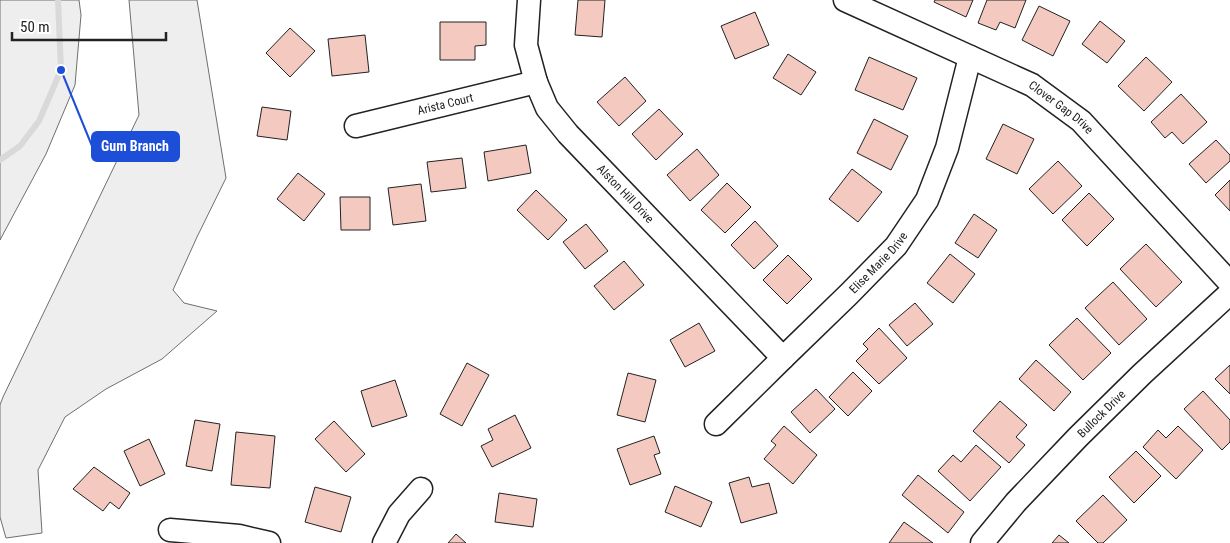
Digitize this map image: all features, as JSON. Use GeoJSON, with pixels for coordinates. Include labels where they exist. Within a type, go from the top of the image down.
{"type":"FeatureCollection","features":[{"type":"Feature","properties":{"kind":"street","name":"Alston Hill Drive"},"geometry":{"type":"LineString","coordinates":[[530,0],[526,45],[536,82],[547,108],[568,134],[783,358]]}},
{"type":"Feature","properties":{"kind":"street","name":"Clover Gap Drive"},"geometry":{"type":"LineString","coordinates":[[845,0],[1032,85],[1081,122],[1230,283]]}},
{"type":"Feature","properties":{"kind":"street","name":"Elise Marie Drive"},"geometry":{"type":"LineString","coordinates":[[716,424],[896,246],[927,200],[947,148],[970,56]]}},
{"type":"Feature","properties":{"kind":"street","name":"Arista Court"},"geometry":{"type":"LineString","coordinates":[[356,126],[536,82]]}},
{"type":"Feature","properties":{"kind":"street","name":"Bullock Drive"},"geometry":{"type":"LineString","coordinates":[[982,543],[1016,502],[1078,437],[1142,374],[1230,293]]}},
{"type":"Feature","properties":{"kind":"street"},"geometry":{"type":"LineString","coordinates":[[384,543],[399,514],[421,489]]}},
{"type":"Feature","properties":{"kind":"street"},"geometry":{"type":"LineString","coordinates":[[170,530],[239,536],[268,543]]}},
{"type":"Feature","properties":{"kind":"shaded area"},"geometry":{"type":"Polygon","coordinates":[[[0,0],[79,0],[81,15],[75,85],[46,154],[0,240],[0,0]]]}},
{"type":"Feature","properties":{"kind":"shaded area"},"geometry":{"type":"Polygon","coordinates":[[[129,0],[197,0],[226,178],[173,290],[184,303],[217,311],[162,359],[106,389],[65,417],[38,470],[42,533],[6,538],[0,517],[0,405],[139,115],[129,0]]]}},
{"type":"Feature","properties":{"kind":"building"},"geometry":{"type":"Polygon","coordinates":[[[578,0],[605,0],[602,37],[575,35],[578,0]]]}},
{"type":"Feature","properties":{"kind":"building"},"geometry":{"type":"Polygon","coordinates":[[[935,0],[973,0],[966,17],[934,2],[935,0]]]}},
{"type":"Feature","properties":{"kind":"building"},"geometry":{"type":"Polygon","coordinates":[[[987,0],[1026,0],[1015,28],[1000,22],[996,30],[978,23],[987,0]]]}},
{"type":"Feature","properties":{"kind":"building"},"geometry":{"type":"Polygon","coordinates":[[[1039,6],[1070,21],[1053,56],[1022,40],[1039,6]]]}},
{"type":"Feature","properties":{"kind":"building"},"geometry":{"type":"Polygon","coordinates":[[[755,12],[769,45],[735,59],[721,26],[755,12]]]}},
{"type":"Feature","properties":{"kind":"building"},"geometry":{"type":"Polygon","coordinates":[[[1100,21],[1125,41],[1107,63],[1082,44],[1100,21]]]}},
{"type":"Feature","properties":{"kind":"building"},"geometry":{"type":"Polygon","coordinates":[[[440,22],[486,22],[486,45],[475,46],[475,60],[440,60],[440,22]]]}},
{"type":"Feature","properties":{"kind":"building"},"geometry":{"type":"Polygon","coordinates":[[[290,28],[315,51],[290,77],[266,53],[290,28]]]}},
{"type":"Feature","properties":{"kind":"building"},"geometry":{"type":"Polygon","coordinates":[[[365,35],[369,72],[332,76],[328,39],[365,35]]]}},
{"type":"Feature","properties":{"kind":"building"},"geometry":{"type":"Polygon","coordinates":[[[788,54],[816,72],[801,95],[773,78],[788,54]]]}},
{"type":"Feature","properties":{"kind":"building"},"geometry":{"type":"Polygon","coordinates":[[[869,57],[917,78],[903,110],[855,90],[869,57]]]}},
{"type":"Feature","properties":{"kind":"building"},"geometry":{"type":"Polygon","coordinates":[[[1146,57],[1172,82],[1144,111],[1118,86],[1146,57]]]}},
{"type":"Feature","properties":{"kind":"building"},"geometry":{"type":"Polygon","coordinates":[[[625,77],[646,101],[619,126],[597,102],[625,77]]]}},
{"type":"Feature","properties":{"kind":"building"},"geometry":{"type":"Polygon","coordinates":[[[1181,94],[1207,122],[1183,144],[1172,132],[1165,138],[1151,122],[1181,94]]]}},
{"type":"Feature","properties":{"kind":"building"},"geometry":{"type":"Polygon","coordinates":[[[262,107],[291,111],[287,140],[257,136],[262,107]]]}},
{"type":"Feature","properties":{"kind":"building"},"geometry":{"type":"Polygon","coordinates":[[[659,109],[683,134],[656,160],[632,134],[659,109]]]}},
{"type":"Feature","properties":{"kind":"building"},"geometry":{"type":"Polygon","coordinates":[[[874,119],[908,136],[891,170],[857,153],[874,119]]]}},
{"type":"Feature","properties":{"kind":"building"},"geometry":{"type":"Polygon","coordinates":[[[1003,124],[1034,139],[1017,174],[986,159],[1003,124]]]}},
{"type":"Feature","properties":{"kind":"building"},"geometry":{"type":"Polygon","coordinates":[[[1216,140],[1230,155],[1230,161],[1206,183],[1189,164],[1216,140]]]}},
{"type":"Feature","properties":{"kind":"building"},"geometry":{"type":"Polygon","coordinates":[[[526,145],[531,173],[488,181],[484,152],[526,145]]]}},
{"type":"Feature","properties":{"kind":"building"},"geometry":{"type":"Polygon","coordinates":[[[697,149],[719,175],[690,201],[667,175],[697,149]]]}},
{"type":"Feature","properties":{"kind":"building"},"geometry":{"type":"Polygon","coordinates":[[[462,158],[466,188],[431,192],[427,162],[462,158]]]}},
{"type":"Feature","properties":{"kind":"building"},"geometry":{"type":"Polygon","coordinates":[[[1058,161],[1082,186],[1053,214],[1029,189],[1058,161]]]}},
{"type":"Feature","properties":{"kind":"building"},"geometry":{"type":"Polygon","coordinates":[[[852,169],[882,192],[858,222],[829,199],[852,169]]]}},
{"type":"Feature","properties":{"kind":"building"},"geometry":{"type":"Polygon","coordinates":[[[298,173],[325,194],[304,221],[277,199],[298,173]]]}},
{"type":"Feature","properties":{"kind":"building"},"geometry":{"type":"Polygon","coordinates":[[[1230,180],[1230,211],[1215,195],[1230,180]]]}},
{"type":"Feature","properties":{"kind":"building"},"geometry":{"type":"Polygon","coordinates":[[[727,183],[751,207],[725,233],[701,210],[727,183]]]}},
{"type":"Feature","properties":{"kind":"building"},"geometry":{"type":"Polygon","coordinates":[[[421,184],[426,221],[393,225],[388,188],[421,184]]]}},
{"type":"Feature","properties":{"kind":"building"},"geometry":{"type":"Polygon","coordinates":[[[536,190],[567,220],[548,240],[517,210],[536,190]]]}},
{"type":"Feature","properties":{"kind":"building"},"geometry":{"type":"Polygon","coordinates":[[[1089,193],[1114,219],[1087,246],[1062,220],[1089,193]]]}},
{"type":"Feature","properties":{"kind":"building"},"geometry":{"type":"Polygon","coordinates":[[[340,197],[370,197],[370,230],[341,230],[340,197]]]}},
{"type":"Feature","properties":{"kind":"building"},"geometry":{"type":"Polygon","coordinates":[[[974,214],[997,230],[978,258],[955,243],[974,214]]]}},
{"type":"Feature","properties":{"kind":"building"},"geometry":{"type":"Polygon","coordinates":[[[755,221],[778,246],[754,269],[731,245],[755,221]]]}},
{"type":"Feature","properties":{"kind":"building"},"geometry":{"type":"Polygon","coordinates":[[[586,224],[608,251],[585,269],[563,242],[586,224]]]}},
{"type":"Feature","properties":{"kind":"building"},"geometry":{"type":"Polygon","coordinates":[[[1146,244],[1182,282],[1156,307],[1120,269],[1146,244]]]}},
{"type":"Feature","properties":{"kind":"building"},"geometry":{"type":"Polygon","coordinates":[[[950,254],[975,274],[953,303],[927,283],[950,254]]]}},
{"type":"Feature","properties":{"kind":"building"},"geometry":{"type":"Polygon","coordinates":[[[788,255],[812,279],[787,304],[763,280],[788,255]]]}},
{"type":"Feature","properties":{"kind":"building"},"geometry":{"type":"Polygon","coordinates":[[[624,261],[644,285],[614,310],[594,286],[624,261]]]}},
{"type":"Feature","properties":{"kind":"building"},"geometry":{"type":"Polygon","coordinates":[[[1113,282],[1147,319],[1119,345],[1085,308],[1113,282]]]}},
{"type":"Feature","properties":{"kind":"building"},"geometry":{"type":"Polygon","coordinates":[[[915,303],[933,324],[907,346],[889,325],[915,303]]]}},
{"type":"Feature","properties":{"kind":"building"},"geometry":{"type":"Polygon","coordinates":[[[1077,318],[1111,353],[1083,380],[1049,345],[1077,318]]]}},
{"type":"Feature","properties":{"kind":"building"},"geometry":{"type":"Polygon","coordinates":[[[699,323],[715,351],[685,367],[670,340],[699,323]]]}},
{"type":"Feature","properties":{"kind":"building"},"geometry":{"type":"Polygon","coordinates":[[[879,328],[907,358],[879,384],[856,361],[868,349],[863,344],[879,328]]]}},
{"type":"Feature","properties":{"kind":"building"},"geometry":{"type":"Polygon","coordinates":[[[1036,360],[1071,392],[1054,411],[1019,379],[1036,360]]]}},
{"type":"Feature","properties":{"kind":"building"},"geometry":{"type":"Polygon","coordinates":[[[467,363],[489,375],[462,426],[440,414],[467,363]]]}},
{"type":"Feature","properties":{"kind":"building"},"geometry":{"type":"Polygon","coordinates":[[[1230,365],[1230,394],[1215,379],[1230,365]]]}},
{"type":"Feature","properties":{"kind":"building"},"geometry":{"type":"Polygon","coordinates":[[[853,372],[872,391],[848,416],[829,397],[853,372]]]}},
{"type":"Feature","properties":{"kind":"building"},"geometry":{"type":"Polygon","coordinates":[[[628,373],[656,380],[645,422],[617,415],[628,373]]]}},
{"type":"Feature","properties":{"kind":"building"},"geometry":{"type":"Polygon","coordinates":[[[395,380],[407,416],[372,427],[361,391],[395,380]]]}},
{"type":"Feature","properties":{"kind":"building"},"geometry":{"type":"Polygon","coordinates":[[[816,389],[835,409],[810,433],[791,412],[816,389]]]}},
{"type":"Feature","properties":{"kind":"building"},"geometry":{"type":"Polygon","coordinates":[[[1203,391],[1230,420],[1230,442],[1222,450],[1184,409],[1203,391]]]}},
{"type":"Feature","properties":{"kind":"building"},"geometry":{"type":"Polygon","coordinates":[[[1000,401],[1027,425],[1016,437],[1025,445],[1009,463],[973,431],[1000,401]]]}},
{"type":"Feature","properties":{"kind":"building"},"geometry":{"type":"Polygon","coordinates":[[[515,415],[531,448],[492,467],[481,446],[493,440],[488,429],[515,415]]]}},
{"type":"Feature","properties":{"kind":"building"},"geometry":{"type":"Polygon","coordinates":[[[195,420],[220,424],[212,471],[186,466],[195,420]]]}},
{"type":"Feature","properties":{"kind":"building"},"geometry":{"type":"Polygon","coordinates":[[[334,421],[365,454],[346,472],[315,439],[334,421]]]}},
{"type":"Feature","properties":{"kind":"building"},"geometry":{"type":"Polygon","coordinates":[[[784,426],[817,455],[793,484],[764,459],[776,445],[771,441],[784,426]]]}},
{"type":"Feature","properties":{"kind":"building"},"geometry":{"type":"Polygon","coordinates":[[[1178,426],[1203,450],[1176,479],[1143,447],[1158,430],[1166,438],[1178,426]]]}},
{"type":"Feature","properties":{"kind":"building"},"geometry":{"type":"Polygon","coordinates":[[[236,432],[275,436],[270,488],[231,485],[236,432]]]}},
{"type":"Feature","properties":{"kind":"building"},"geometry":{"type":"Polygon","coordinates":[[[654,436],[660,453],[654,455],[661,474],[630,485],[617,449],[654,436]]]}},
{"type":"Feature","properties":{"kind":"building"},"geometry":{"type":"Polygon","coordinates":[[[149,439],[165,474],[140,486],[124,451],[149,439]]]}},
{"type":"Feature","properties":{"kind":"building"},"geometry":{"type":"Polygon","coordinates":[[[976,445],[1001,467],[970,501],[938,471],[953,455],[961,462],[976,445]]]}},
{"type":"Feature","properties":{"kind":"building"},"geometry":{"type":"Polygon","coordinates":[[[1136,451],[1161,476],[1134,503],[1109,477],[1136,451]]]}},
{"type":"Feature","properties":{"kind":"building"},"geometry":{"type":"Polygon","coordinates":[[[94,467],[130,493],[119,509],[110,502],[103,511],[73,489],[94,467]]]}},
{"type":"Feature","properties":{"kind":"building"},"geometry":{"type":"Polygon","coordinates":[[[918,475],[964,512],[948,533],[902,495],[918,475]]]}},
{"type":"Feature","properties":{"kind":"building"},"geometry":{"type":"Polygon","coordinates":[[[749,477],[752,487],[769,483],[777,513],[741,523],[729,483],[749,477]]]}},
{"type":"Feature","properties":{"kind":"building"},"geometry":{"type":"Polygon","coordinates":[[[675,486],[712,502],[701,527],[665,512],[675,486]]]}},
{"type":"Feature","properties":{"kind":"building"},"geometry":{"type":"Polygon","coordinates":[[[315,487],[351,497],[341,532],[305,522],[315,487]]]}},
{"type":"Feature","properties":{"kind":"building"},"geometry":{"type":"Polygon","coordinates":[[[499,493],[537,499],[533,527],[495,522],[499,493]]]}},
{"type":"Feature","properties":{"kind":"building"},"geometry":{"type":"Polygon","coordinates":[[[1103,495],[1127,520],[1103,543],[1098,543],[1076,521],[1103,495]]]}},
{"type":"Feature","properties":{"kind":"building"},"geometry":{"type":"Polygon","coordinates":[[[904,522],[933,543],[889,543],[904,522]]]}},
{"type":"Feature","properties":{"kind":"building"},"geometry":{"type":"Polygon","coordinates":[[[456,534],[466,543],[448,543],[456,534]]]}},
{"type":"Feature","properties":{"kind":"building"},"geometry":{"type":"Polygon","coordinates":[[[1059,535],[1069,543],[1052,543],[1059,535]]]}},
{"type":"Feature","properties":{"kind":"waterway"},"geometry":{"type":"LineString","coordinates":[[0,160],[20,146],[39,121],[61,70],[58,0]]}},
{"type":"Feature","properties":{"kind":"place","name":"Gum Branch"},"geometry":{"type":"Point","coordinates":[61,70]}}]}
